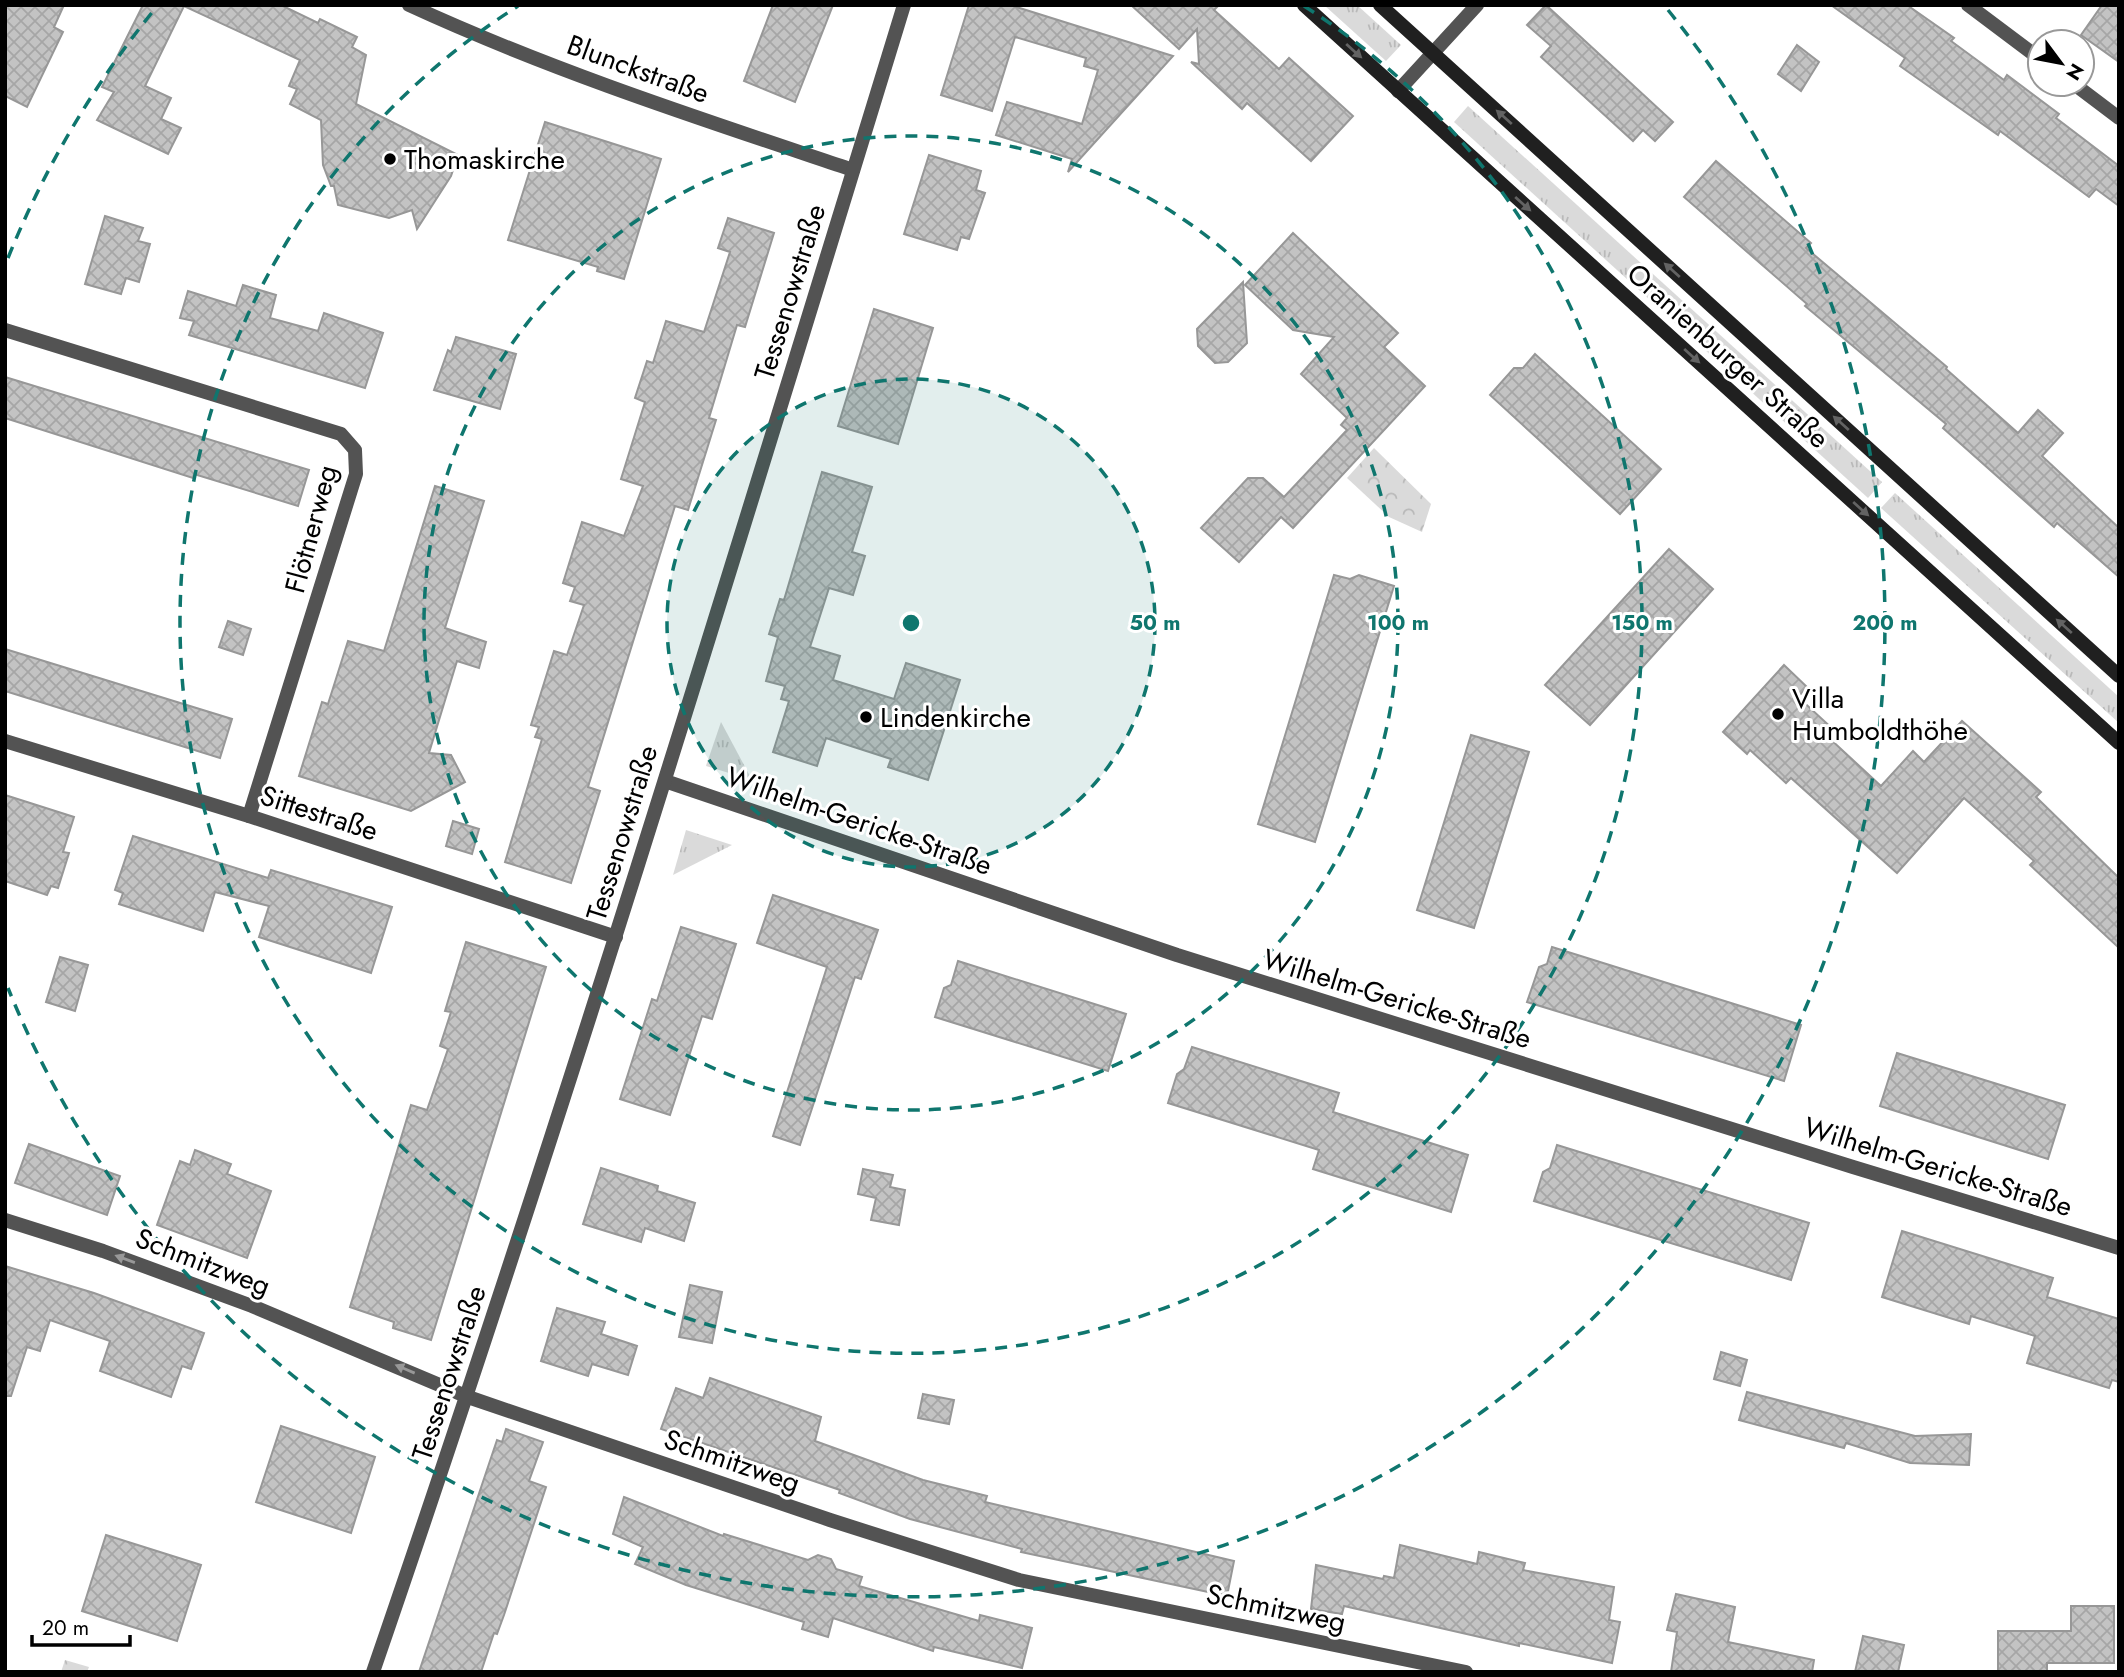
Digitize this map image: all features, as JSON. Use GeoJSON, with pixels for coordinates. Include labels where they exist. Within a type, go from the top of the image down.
{"type":"FeatureCollection","features":[{"type":"Feature","properties":{"kind":"main road","name":"Oranienburger Straße"},"geometry":{"type":"LineString","coordinates":[[1304,5],[2119,743]]}},
{"type":"Feature","properties":{"kind":"main road","name":"Oranienburger Straße"},"geometry":{"type":"LineString","coordinates":[[1380,5],[2119,676]]}},
{"type":"Feature","properties":{"kind":"street","name":"Blunckstraße"},"geometry":{"type":"LineString","coordinates":[[408,5],[460,29],[619,89],[853,170]]}},
{"type":"Feature","properties":{"kind":"street","name":"Tessenowstraße"},"geometry":{"type":"LineString","coordinates":[[373,1672],[468,1397],[616,937],[904,5]]}},
{"type":"Feature","properties":{"kind":"street"},"geometry":{"type":"LineString","coordinates":[[1398,91],[1477,5]]}},
{"type":"Feature","properties":{"kind":"street"},"geometry":{"type":"LineString","coordinates":[[1968,5],[2026,48]]}},
{"type":"Feature","properties":{"kind":"street"},"geometry":{"type":"LineString","coordinates":[[2093,98],[2119,118]]}},
{"type":"Feature","properties":{"kind":"street","name":"Flötnerweg"},"geometry":{"type":"LineString","coordinates":[[5,331],[341,434],[355,450],[356,474],[249,816]]}},
{"type":"Feature","properties":{"kind":"street","name":"Sittestraße"},"geometry":{"type":"LineString","coordinates":[[5,741],[249,816],[616,937]]}},
{"type":"Feature","properties":{"kind":"street","name":"Wilhelm-Gericke-Straße"},"geometry":{"type":"LineString","coordinates":[[665,781],[1177,956],[2119,1248]]}},
{"type":"Feature","properties":{"kind":"street","name":"Schmitzweg"},"geometry":{"type":"LineString","coordinates":[[5,1220],[103,1251],[252,1306],[468,1397],[830,1520],[1019,1580],[1466,1672]]}},
{"type":"Feature","properties":{"kind":"green space"},"geometry":{"type":"Polygon","coordinates":[[[1324,5],[1357,5],[1401,45],[1386,61],[1324,5]]]}},
{"type":"Feature","properties":{"kind":"green space"},"geometry":{"type":"Polygon","coordinates":[[[1468,106],[1882,482],[1868,498],[1454,122],[1468,106]]]}},
{"type":"Feature","properties":{"kind":"green space"},"geometry":{"type":"Polygon","coordinates":[[[1374,448],[1431,504],[1422,532],[1389,517],[1347,478],[1374,448]]]}},
{"type":"Feature","properties":{"kind":"green space"},"geometry":{"type":"Polygon","coordinates":[[[1895,493],[2119,697],[2119,723],[1881,508],[1895,493]]]}},
{"type":"Feature","properties":{"kind":"green space"},"geometry":{"type":"Polygon","coordinates":[[[721,722],[752,780],[706,766],[721,722]]]}},
{"type":"Feature","properties":{"kind":"green space"},"geometry":{"type":"Polygon","coordinates":[[[686,830],[732,845],[673,875],[686,830]]]}},
{"type":"Feature","properties":{"kind":"green space"},"geometry":{"type":"Polygon","coordinates":[[[65,1660],[89,1667],[87,1672],[61,1672],[65,1660]]]}},
{"type":"Feature","properties":{"kind":"building"},"geometry":{"type":"Polygon","coordinates":[[[5,5],[64,5],[54,27],[63,32],[27,107],[5,96],[5,5]]]}},
{"type":"Feature","properties":{"kind":"building"},"geometry":{"type":"Polygon","coordinates":[[[143,5],[281,5],[318,23],[320,19],[357,37],[352,47],[366,55],[356,104],[458,155],[451,176],[417,229],[412,210],[389,218],[338,205],[334,186],[331,186],[323,165],[321,120],[290,104],[297,89],[289,86],[300,60],[184,6],[145,86],[171,98],[161,119],[181,128],[168,154],[97,120],[114,92],[102,87],[143,5]]]}},
{"type":"Feature","properties":{"kind":"building"},"geometry":{"type":"Polygon","coordinates":[[[773,5],[833,5],[795,102],[744,81],[773,5]]]}},
{"type":"Feature","properties":{"kind":"building"},"geometry":{"type":"Polygon","coordinates":[[[969,5],[1010,5],[1173,56],[1068,172],[1072,159],[996,135],[1007,102],[1082,124],[1098,70],[1084,66],[1086,58],[1015,37],[992,111],[941,95],[969,5]]]}},
{"type":"Feature","properties":{"kind":"building"},"geometry":{"type":"Polygon","coordinates":[[[1131,5],[1219,5],[1214,10],[1279,69],[1289,58],[1353,116],[1311,161],[1247,103],[1242,109],[1191,62],[1199,64],[1197,29],[1179,49],[1131,5]]]}},
{"type":"Feature","properties":{"kind":"building"},"geometry":{"type":"Polygon","coordinates":[[[1546,5],[1673,122],[1655,141],[1643,130],[1633,141],[1541,57],[1551,46],[1527,25],[1546,5]]]}},
{"type":"Feature","properties":{"kind":"building"},"geometry":{"type":"Polygon","coordinates":[[[1831,5],[1907,5],[1954,38],[1951,41],[2004,80],[2007,75],[2026,89],[2026,98],[2038,98],[2059,114],[2056,118],[2119,166],[2119,206],[2096,189],[2089,197],[2000,131],[1998,135],[1900,66],[1905,58],[1831,5]]]}},
{"type":"Feature","properties":{"kind":"building"},"geometry":{"type":"Polygon","coordinates":[[[2102,5],[2119,5],[2119,62],[2096,46],[2096,28],[2086,28],[2102,5]]]}},
{"type":"Feature","properties":{"kind":"building"},"geometry":{"type":"Polygon","coordinates":[[[1797,45],[1819,62],[1801,91],[1778,74],[1797,45]]]}},
{"type":"Feature","properties":{"kind":"building"},"geometry":{"type":"Polygon","coordinates":[[[545,122],[661,159],[624,279],[597,271],[598,267],[508,240],[545,122]]]}},
{"type":"Feature","properties":{"kind":"building"},"geometry":{"type":"Polygon","coordinates":[[[929,155],[981,171],[976,190],[985,193],[969,239],[961,237],[957,250],[904,234],[929,155]]]}},
{"type":"Feature","properties":{"kind":"building"},"geometry":{"type":"Polygon","coordinates":[[[1716,161],[1811,243],[1806,248],[1947,367],[1946,369],[2018,433],[2038,410],[2063,433],[2042,456],[2119,528],[2119,577],[2057,523],[2054,527],[1943,428],[1946,424],[1805,306],[1807,304],[1684,197],[1716,161]]]}},
{"type":"Feature","properties":{"kind":"building"},"geometry":{"type":"Polygon","coordinates":[[[105,216],[143,228],[138,241],[150,244],[139,282],[126,278],[121,294],[85,284],[105,216]]]}},
{"type":"Feature","properties":{"kind":"building"},"geometry":{"type":"Polygon","coordinates":[[[728,218],[774,233],[745,327],[737,325],[709,418],[716,420],[688,510],[675,506],[588,787],[600,791],[571,883],[505,862],[542,739],[535,737],[539,727],[531,725],[554,651],[567,655],[584,605],[570,601],[575,587],[563,583],[582,522],[624,536],[643,486],[621,479],[645,402],[635,398],[647,361],[653,363],[666,321],[704,332],[730,252],[718,248],[728,218]]]}},
{"type":"Feature","properties":{"kind":"building"},"geometry":{"type":"Polygon","coordinates":[[[1293,233],[1398,333],[1384,347],[1425,386],[1293,528],[1281,517],[1239,562],[1201,528],[1248,478],[1263,478],[1284,497],[1347,430],[1341,425],[1347,418],[1301,374],[1334,337],[1293,330],[1245,285],[1293,233]]]}},
{"type":"Feature","properties":{"kind":"building"},"geometry":{"type":"Polygon","coordinates":[[[1243,282],[1247,343],[1228,362],[1215,363],[1198,346],[1197,329],[1243,282]]]}},
{"type":"Feature","properties":{"kind":"building"},"geometry":{"type":"Polygon","coordinates":[[[243,285],[276,295],[270,318],[318,331],[324,313],[383,333],[365,388],[189,335],[194,321],[180,318],[188,291],[236,306],[243,285]]]}},
{"type":"Feature","properties":{"kind":"building"},"geometry":{"type":"Polygon","coordinates":[[[874,309],[933,328],[898,444],[838,426],[874,309]]]}},
{"type":"Feature","properties":{"kind":"building"},"geometry":{"type":"Polygon","coordinates":[[[456,337],[516,354],[500,409],[434,390],[448,350],[451,352],[456,337]]]}},
{"type":"Feature","properties":{"kind":"building"},"geometry":{"type":"Polygon","coordinates":[[[1535,354],[1661,469],[1620,514],[1490,395],[1514,368],[1523,368],[1535,354]]]}},
{"type":"Feature","properties":{"kind":"building"},"geometry":{"type":"Polygon","coordinates":[[[5,377],[309,470],[298,506],[194,474],[193,478],[5,418],[5,377]]]}},
{"type":"Feature","properties":{"kind":"building","name":"Lindenkirche"},"geometry":{"type":"Polygon","coordinates":[[[822,472],[872,487],[852,552],[865,556],[853,595],[829,588],[810,647],[840,656],[833,680],[894,699],[906,663],[960,680],[928,780],[888,767],[891,759],[826,738],[817,766],[773,752],[789,701],[781,699],[785,686],[766,681],[778,637],[769,634],[780,599],[784,600],[822,472]]]}},
{"type":"Feature","properties":{"kind":"building"},"geometry":{"type":"Polygon","coordinates":[[[435,486],[484,501],[445,628],[486,642],[479,668],[457,661],[429,753],[451,755],[465,782],[411,811],[299,776],[322,702],[328,704],[348,641],[384,651],[435,486]]]}},
{"type":"Feature","properties":{"kind":"building"},"geometry":{"type":"Polygon","coordinates":[[[1669,549],[1713,589],[1590,725],[1545,685],[1669,549]]]}},
{"type":"Feature","properties":{"kind":"building"},"geometry":{"type":"Polygon","coordinates":[[[1334,575],[1350,579],[1359,575],[1394,586],[1315,842],[1258,824],[1334,575]]]}},
{"type":"Feature","properties":{"kind":"building"},"geometry":{"type":"Polygon","coordinates":[[[228,621],[251,629],[243,655],[219,647],[228,621]]]}},
{"type":"Feature","properties":{"kind":"building"},"geometry":{"type":"Polygon","coordinates":[[[5,649],[232,719],[220,758],[5,691],[5,649]]]}},
{"type":"Feature","properties":{"kind":"building"},"geometry":{"type":"Polygon","coordinates":[[[1784,665],[1807,687],[1798,697],[1834,730],[1828,737],[1881,786],[1913,751],[1924,762],[1962,721],[2041,792],[2036,797],[2119,878],[2119,948],[2030,865],[2034,861],[1964,798],[1897,873],[1791,778],[1786,783],[1750,750],[1747,754],[1723,732],[1784,665]]]}},
{"type":"Feature","properties":{"kind":"building"},"geometry":{"type":"Polygon","coordinates":[[[1471,735],[1529,752],[1474,928],[1417,910],[1471,735]]]}},
{"type":"Feature","properties":{"kind":"building"},"geometry":{"type":"Polygon","coordinates":[[[5,795],[74,817],[63,852],[69,853],[58,888],[51,886],[47,895],[5,881],[5,795]]]}},
{"type":"Feature","properties":{"kind":"building"},"geometry":{"type":"Polygon","coordinates":[[[453,821],[479,829],[472,854],[446,846],[453,821]]]}},
{"type":"Feature","properties":{"kind":"building"},"geometry":{"type":"Polygon","coordinates":[[[133,836],[268,878],[271,870],[392,907],[371,973],[259,937],[269,906],[215,892],[203,931],[119,904],[123,893],[115,890],[133,836]]]}},
{"type":"Feature","properties":{"kind":"building"},"geometry":{"type":"Polygon","coordinates":[[[773,895],[878,930],[861,979],[855,977],[800,1145],[773,1136],[827,967],[757,943],[773,895]]]}},
{"type":"Feature","properties":{"kind":"building"},"geometry":{"type":"Polygon","coordinates":[[[681,927],[736,944],[712,1019],[702,1016],[670,1115],[620,1099],[652,999],[657,1001],[681,927]]]}},
{"type":"Feature","properties":{"kind":"building"},"geometry":{"type":"Polygon","coordinates":[[[466,942],[546,967],[431,1340],[393,1328],[394,1322],[350,1307],[411,1105],[427,1110],[448,1049],[440,1046],[451,1012],[445,1011],[466,942]]]}},
{"type":"Feature","properties":{"kind":"building"},"geometry":{"type":"Polygon","coordinates":[[[1552,947],[1801,1025],[1784,1081],[1527,1002],[1539,967],[1547,964],[1552,947]]]}},
{"type":"Feature","properties":{"kind":"building"},"geometry":{"type":"Polygon","coordinates":[[[60,957],[88,965],[75,1011],[46,1002],[60,957]]]}},
{"type":"Feature","properties":{"kind":"building"},"geometry":{"type":"Polygon","coordinates":[[[958,961],[1126,1014],[1108,1071],[935,1017],[944,988],[951,985],[958,961]]]}},
{"type":"Feature","properties":{"kind":"building"},"geometry":{"type":"Polygon","coordinates":[[[1192,1047],[1339,1093],[1333,1112],[1468,1155],[1451,1212],[1313,1169],[1319,1150],[1168,1103],[1177,1074],[1184,1069],[1192,1047]]]}},
{"type":"Feature","properties":{"kind":"building"},"geometry":{"type":"Polygon","coordinates":[[[1897,1053],[2065,1105],[2048,1159],[1880,1106],[1897,1053]]]}},
{"type":"Feature","properties":{"kind":"building"},"geometry":{"type":"Polygon","coordinates":[[[29,1144],[120,1176],[107,1215],[15,1183],[29,1144]]]}},
{"type":"Feature","properties":{"kind":"building"},"geometry":{"type":"Polygon","coordinates":[[[1557,1145],[1809,1223],[1791,1280],[1534,1201],[1543,1172],[1550,1168],[1557,1145]]]}},
{"type":"Feature","properties":{"kind":"building"},"geometry":{"type":"Polygon","coordinates":[[[195,1150],[231,1164],[227,1174],[271,1191],[247,1258],[157,1225],[180,1161],[190,1165],[195,1150]]]}},
{"type":"Feature","properties":{"kind":"building"},"geometry":{"type":"Polygon","coordinates":[[[601,1168],[658,1186],[657,1191],[695,1203],[684,1241],[645,1228],[641,1242],[583,1224],[601,1168]]]}},
{"type":"Feature","properties":{"kind":"building"},"geometry":{"type":"Polygon","coordinates":[[[863,1169],[893,1175],[890,1187],[905,1190],[899,1225],[871,1220],[876,1198],[858,1194],[863,1169]]]}},
{"type":"Feature","properties":{"kind":"building"},"geometry":{"type":"Polygon","coordinates":[[[1902,1231],[2053,1278],[2047,1297],[2119,1319],[2119,1382],[2112,1380],[2109,1388],[2027,1363],[2035,1336],[1971,1316],[1969,1324],[1882,1297],[1902,1231]]]}},
{"type":"Feature","properties":{"kind":"building"},"geometry":{"type":"Polygon","coordinates":[[[5,1266],[94,1293],[204,1333],[191,1369],[182,1366],[171,1397],[100,1371],[110,1341],[50,1320],[40,1351],[27,1347],[11,1396],[5,1396],[5,1266]]]}},
{"type":"Feature","properties":{"kind":"building"},"geometry":{"type":"Polygon","coordinates":[[[690,1285],[722,1292],[712,1343],[679,1337],[690,1285]]]}},
{"type":"Feature","properties":{"kind":"building"},"geometry":{"type":"Polygon","coordinates":[[[557,1308],[605,1322],[601,1334],[637,1346],[628,1375],[592,1364],[588,1376],[541,1361],[557,1308]]]}},
{"type":"Feature","properties":{"kind":"building"},"geometry":{"type":"Polygon","coordinates":[[[1721,1352],[1747,1360],[1740,1386],[1714,1379],[1721,1352]]]}},
{"type":"Feature","properties":{"kind":"building"},"geometry":{"type":"Polygon","coordinates":[[[710,1378],[821,1417],[815,1441],[923,1480],[987,1496],[985,1502],[1234,1561],[1227,1596],[1021,1552],[1022,1549],[910,1519],[839,1493],[840,1490],[661,1429],[676,1388],[703,1398],[710,1378]]]}},
{"type":"Feature","properties":{"kind":"building"},"geometry":{"type":"Polygon","coordinates":[[[1747,1392],[1915,1436],[1971,1434],[1969,1465],[1910,1463],[1846,1443],[1844,1448],[1739,1420],[1747,1392]]]}},
{"type":"Feature","properties":{"kind":"building"},"geometry":{"type":"Polygon","coordinates":[[[923,1394],[954,1400],[949,1424],[918,1418],[923,1394]]]}},
{"type":"Feature","properties":{"kind":"building"},"geometry":{"type":"Polygon","coordinates":[[[281,1426],[375,1457],[351,1533],[256,1502],[281,1426]]]}},
{"type":"Feature","properties":{"kind":"building"},"geometry":{"type":"Polygon","coordinates":[[[506,1429],[543,1442],[529,1481],[546,1487],[504,1615],[497,1634],[494,1633],[481,1672],[419,1672],[497,1440],[502,1442],[506,1429]]]}},
{"type":"Feature","properties":{"kind":"building"},"geometry":{"type":"Polygon","coordinates":[[[624,1497],[723,1536],[724,1534],[808,1560],[818,1555],[831,1559],[836,1569],[862,1577],[859,1586],[979,1621],[980,1615],[1032,1628],[1022,1668],[934,1647],[933,1651],[833,1618],[828,1637],[802,1629],[804,1622],[686,1585],[635,1564],[643,1547],[613,1534],[624,1497]]]}},
{"type":"Feature","properties":{"kind":"building"},"geometry":{"type":"Polygon","coordinates":[[[106,1535],[201,1565],[177,1641],[82,1611],[106,1535]]]}},
{"type":"Feature","properties":{"kind":"building"},"geometry":{"type":"Polygon","coordinates":[[[1400,1545],[1477,1564],[1479,1552],[1525,1563],[1523,1570],[1614,1587],[1609,1620],[1620,1622],[1612,1663],[1519,1643],[1519,1646],[1344,1606],[1342,1614],[1311,1609],[1316,1565],[1383,1579],[1384,1576],[1394,1578],[1400,1545]]]}},
{"type":"Feature","properties":{"kind":"building"},"geometry":{"type":"Polygon","coordinates":[[[1676,1594],[1735,1607],[1728,1642],[1814,1660],[1812,1672],[1671,1672],[1677,1632],[1667,1630],[1676,1594]]]}},
{"type":"Feature","properties":{"kind":"building"},"geometry":{"type":"Polygon","coordinates":[[[2071,1606],[2114,1606],[2114,1663],[2047,1663],[2047,1672],[1998,1672],[1998,1631],[2071,1631],[2071,1606]]]}},
{"type":"Feature","properties":{"kind":"building"},"geometry":{"type":"Polygon","coordinates":[[[1863,1636],[1904,1645],[1898,1672],[1855,1672],[1863,1636]]]}},
{"type":"Feature","properties":{"kind":"place","name":"Thomaskirche"},"geometry":{"type":"Point","coordinates":[390,159]}},
{"type":"Feature","properties":{"kind":"place","name":"Villa Humboldthöhe"},"geometry":{"type":"Point","coordinates":[1778,714]}},
{"type":"Feature","properties":{"kind":"place","name":"Lindenkirche"},"geometry":{"type":"Point","coordinates":[866,717]}}]}
